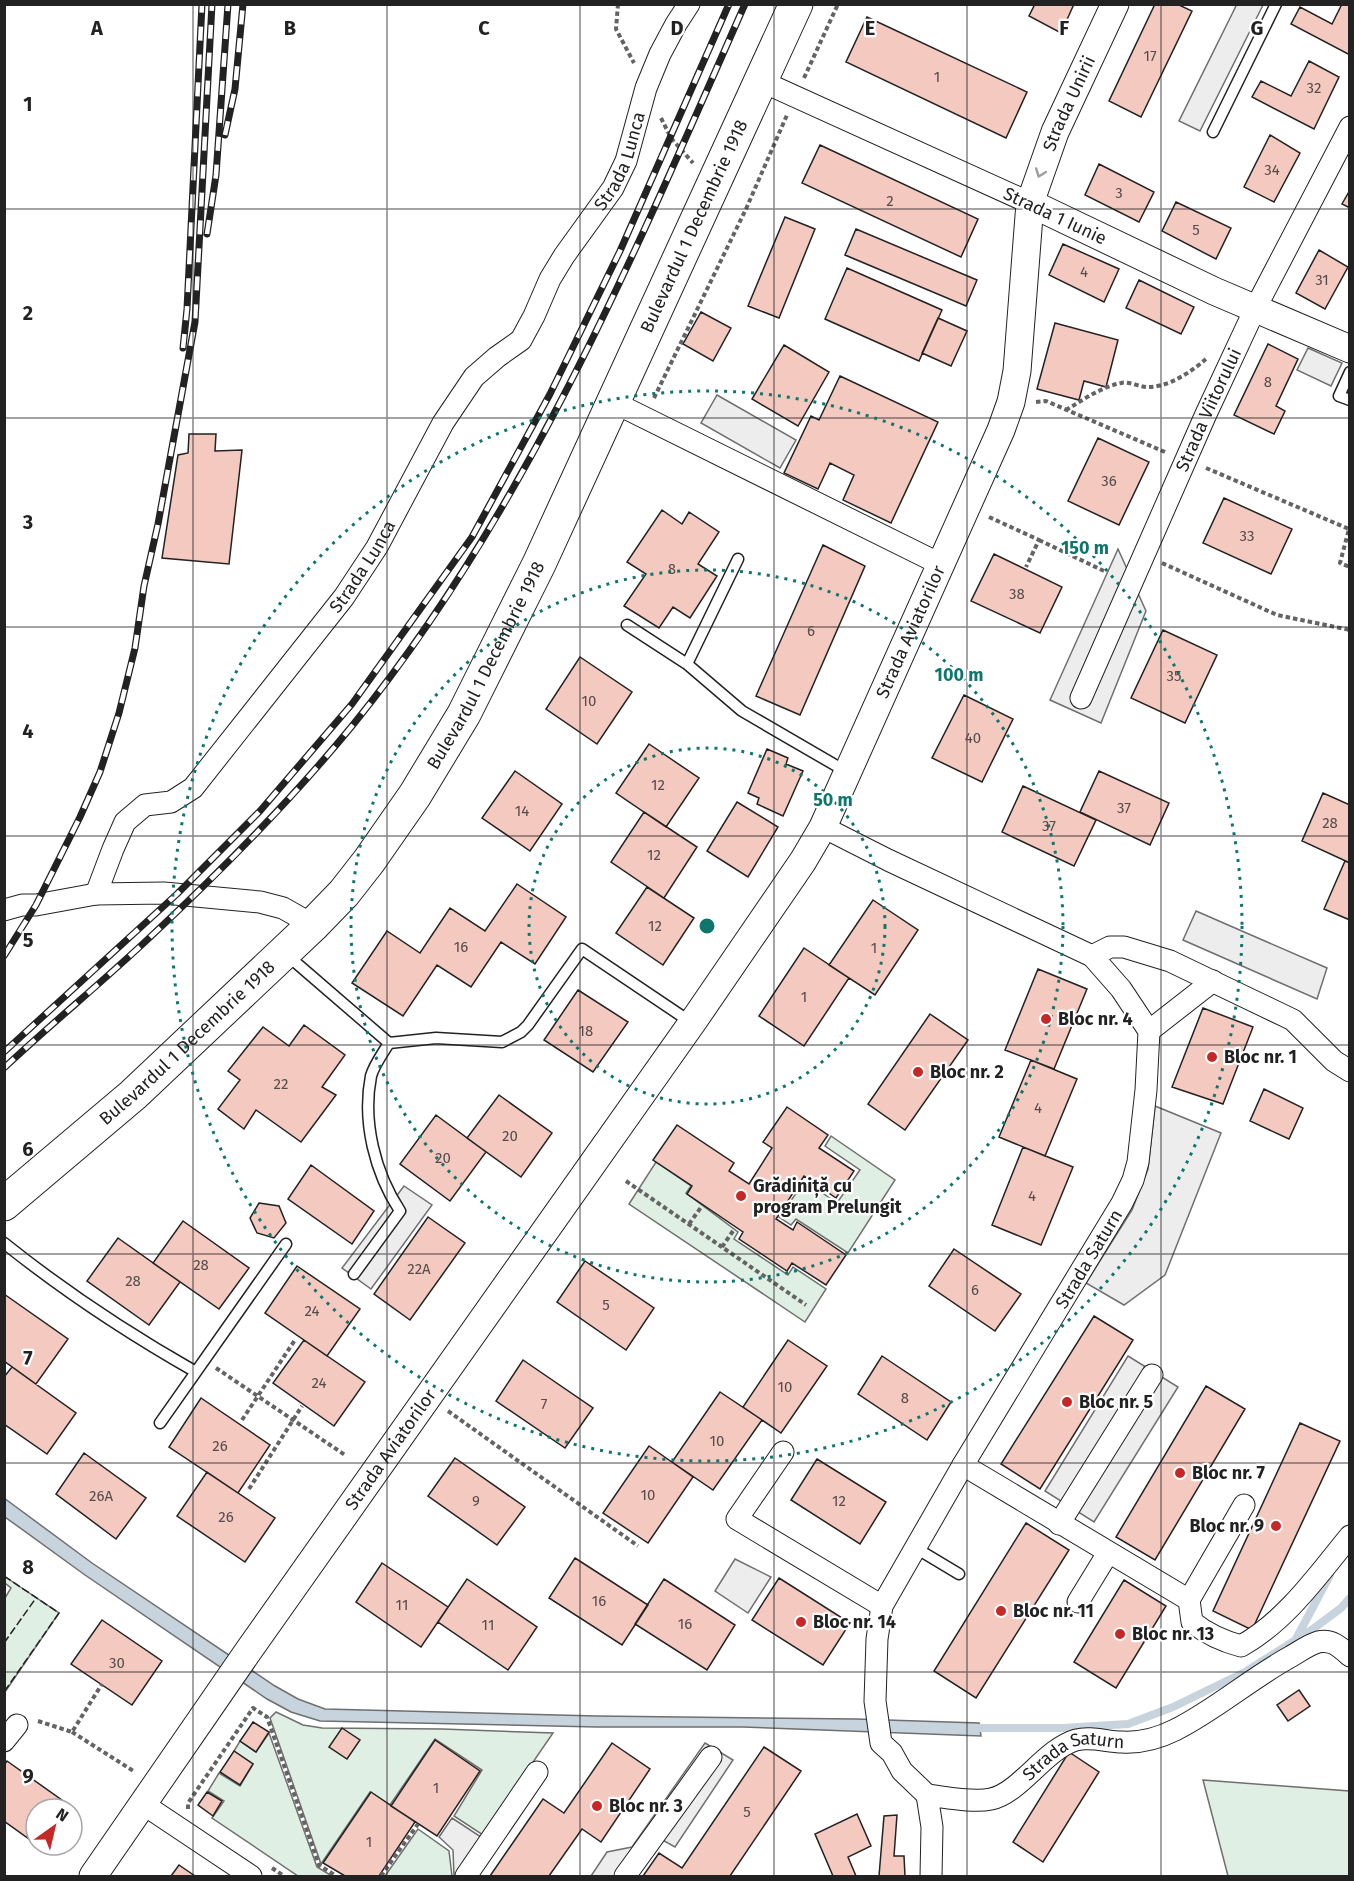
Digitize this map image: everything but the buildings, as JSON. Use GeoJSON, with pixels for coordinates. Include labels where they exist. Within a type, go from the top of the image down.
{"type":"FeatureCollection","features":[{"type":"Feature","properties":{"kind":"main road","name":"Bulevardul 1 Decembrie 1918"},"geometry":{"type":"LineString","coordinates":[[4,1204],[133,1095],[313,925],[344,893],[415,795],[464,714],[539,564],[796,4]]}},
{"type":"Feature","properties":{"kind":"street","name":"Strada Lunca"},"geometry":{"type":"LineString","coordinates":[[96,894],[126,822],[145,805],[171,802],[193,788],[344,597],[377,547],[443,423],[474,377],[521,340],[550,279],[564,256],[614,188],[626,161],[646,88],[660,54],[689,4]]}},
{"type":"Feature","properties":{"kind":"street","name":"Strada Unirii"},"geometry":{"type":"LineString","coordinates":[[1030,203],[1055,132],[1115,4]]}},
{"type":"Feature","properties":{"kind":"street","name":"Strada 1 Iunie"},"geometry":{"type":"LineString","coordinates":[[761,81],[1030,203],[1255,309],[1350,349]]}},
{"type":"Feature","properties":{"kind":"street","name":"Strada Viitorului"},"geometry":{"type":"LineString","coordinates":[[1081,698],[1255,309],[1350,127]]}},
{"type":"Feature","properties":{"kind":"street","name":"Strada Aviatorilor"},"geometry":{"type":"LineString","coordinates":[[93,1876],[249,1650],[692,1023],[803,861],[823,827],[1001,430],[1011,402],[1017,371],[1030,203]]}},
{"type":"Feature","properties":{"kind":"street"},"geometry":{"type":"LineString","coordinates":[[613,402],[940,564]]}},
{"type":"Feature","properties":{"kind":"street"},"geometry":{"type":"LineString","coordinates":[[823,827],[1092,956],[1121,989],[1149,1031],[1213,981]]}},
{"type":"Feature","properties":{"kind":"street"},"geometry":{"type":"LineString","coordinates":[[4,910],[22,904],[36,906],[96,894],[164,893],[260,902],[283,908],[313,925]]}},
{"type":"Feature","properties":{"kind":"street"},"geometry":{"type":"LineString","coordinates":[[1092,956],[1110,947],[1124,947],[1170,961],[1293,1020],[1342,1066]]}},
{"type":"Feature","properties":{"kind":"street","name":"Strada Saturn"},"geometry":{"type":"LineString","coordinates":[[1149,1031],[1146,1090],[1138,1162],[1122,1203],[914,1547],[882,1606],[877,1639],[875,1701],[881,1743],[892,1753],[902,1771],[927,1795],[991,1799],[1008,1791],[1063,1746],[1077,1740],[1124,1743],[1146,1740],[1174,1731],[1281,1661],[1320,1642],[1338,1645],[1350,1656]]}},
{"type":"Feature","properties":{"kind":"street"},"geometry":{"type":"LineString","coordinates":[[1059,1524],[1152,1375]]}},
{"type":"Feature","properties":{"kind":"street"},"geometry":{"type":"LineString","coordinates":[[783,1452],[737,1519],[882,1606]]}},
{"type":"Feature","properties":{"kind":"street"},"geometry":{"type":"LineString","coordinates":[[963,1465],[1189,1600]]}},
{"type":"Feature","properties":{"kind":"street"},"geometry":{"type":"LineString","coordinates":[[1244,1505],[1189,1600],[1192,1622],[1205,1632],[1226,1642],[1241,1646],[1260,1635],[1305,1591],[1350,1536]]}},
{"type":"Feature","properties":{"kind":"street"},"geometry":{"type":"LineString","coordinates":[[1078,1602],[1108,1553]]}},
{"type":"Feature","properties":{"kind":"street"},"geometry":{"type":"LineString","coordinates":[[625,1876],[711,1757]]}},
{"type":"Feature","properties":{"kind":"street"},"geometry":{"type":"LineString","coordinates":[[466,1876],[537,1772]]}},
{"type":"Feature","properties":{"kind":"street"},"geometry":{"type":"LineString","coordinates":[[927,1795],[932,1827],[931,1876]]}},
{"type":"Feature","properties":{"kind":"street"},"geometry":{"type":"LineString","coordinates":[[143,1804],[258,1870]]}},
{"type":"Feature","properties":{"kind":"lane"},"geometry":{"type":"LineString","coordinates":[[1213,132],[1276,4]]}},
{"type":"Feature","properties":{"kind":"lane"},"geometry":{"type":"LineString","coordinates":[[1350,372],[1339,396],[1350,400]]}},
{"type":"Feature","properties":{"kind":"lane"},"geometry":{"type":"LineString","coordinates":[[687,664],[738,559]]}},
{"type":"Feature","properties":{"kind":"lane"},"geometry":{"type":"LineString","coordinates":[[627,624],[687,664],[742,711],[847,772]]}},
{"type":"Feature","properties":{"kind":"lane"},"geometry":{"type":"LineString","coordinates":[[284,952],[389,1043],[436,1038],[502,1042],[521,1032],[528,1025],[582,949],[692,1023]]}},
{"type":"Feature","properties":{"kind":"lane"},"geometry":{"type":"LineString","coordinates":[[354,1274],[400,1211],[390,1195],[376,1157],[368,1119],[371,1075],[389,1043]]}},
{"type":"Feature","properties":{"kind":"lane"},"geometry":{"type":"LineString","coordinates":[[4,1243],[41,1273],[140,1340],[196,1372]]}},
{"type":"Feature","properties":{"kind":"lane"},"geometry":{"type":"LineString","coordinates":[[160,1423],[286,1244]]}},
{"type":"Feature","properties":{"kind":"lane"},"geometry":{"type":"LineString","coordinates":[[914,1547],[959,1574]]}},
{"type":"Feature","properties":{"kind":"path"},"geometry":{"type":"LineString","coordinates":[[618,4],[616,29],[671,138],[691,160],[711,192],[746,208]]}},
{"type":"Feature","properties":{"kind":"path"},"geometry":{"type":"LineString","coordinates":[[645,418],[746,208],[838,4]]}},
{"type":"Feature","properties":{"kind":"path"},"geometry":{"type":"LineString","coordinates":[[1066,410],[1097,392],[1122,382],[1148,387],[1164,385],[1196,368],[1211,355]]}},
{"type":"Feature","properties":{"kind":"path"},"geometry":{"type":"LineString","coordinates":[[1011,402],[1046,401],[1349,529],[1340,563],[1350,567]]}},
{"type":"Feature","properties":{"kind":"path"},"geometry":{"type":"LineString","coordinates":[[966,506],[1104,571]]}},
{"type":"Feature","properties":{"kind":"path"},"geometry":{"type":"LineString","coordinates":[[1026,567],[1039,540]]}},
{"type":"Feature","properties":{"kind":"path"},"geometry":{"type":"LineString","coordinates":[[1145,555],[1277,615],[1350,630]]}},
{"type":"Feature","properties":{"kind":"path"},"geometry":{"type":"LineString","coordinates":[[626,1181],[806,1305]]}},
{"type":"Feature","properties":{"kind":"path"},"geometry":{"type":"LineString","coordinates":[[689,1224],[702,1206]]}},
{"type":"Feature","properties":{"kind":"path"},"geometry":{"type":"LineString","coordinates":[[722,1247],[733,1231]]}},
{"type":"Feature","properties":{"kind":"path"},"geometry":{"type":"LineString","coordinates":[[242,1420],[295,1340]]}},
{"type":"Feature","properties":{"kind":"path"},"geometry":{"type":"LineString","coordinates":[[205,1359],[345,1455]]}},
{"type":"Feature","properties":{"kind":"path"},"geometry":{"type":"LineString","coordinates":[[428,1398],[638,1546]]}},
{"type":"Feature","properties":{"kind":"path"},"geometry":{"type":"LineString","coordinates":[[249,1489],[302,1406]]}},
{"type":"Feature","properties":{"kind":"path"},"geometry":{"type":"LineString","coordinates":[[72,1732],[102,1684]]}},
{"type":"Feature","properties":{"kind":"path"},"geometry":{"type":"LineString","coordinates":[[189,1812],[188,1803],[253,1708],[267,1717],[319,1865],[336,1876]]}},
{"type":"Feature","properties":{"kind":"path"},"geometry":{"type":"LineString","coordinates":[[10,1733],[23,1715],[72,1732],[138,1774]]}},
{"type":"Feature","properties":{"kind":"path"},"geometry":{"type":"LineString","coordinates":[[381,1876],[418,1824]]}},
{"type":"Feature","properties":{"kind":"path"},"geometry":{"type":"LineString","coordinates":[[258,1870],[284,1876]]}},
{"type":"Feature","properties":{"kind":"green space"},"geometry":{"type":"Polygon","coordinates":[[[831,1136],[895,1180],[848,1253],[796,1219],[791,1225],[779,1217],[805,1181],[837,1203],[860,1170],[825,1146],[831,1136]]]}},
{"type":"Feature","properties":{"kind":"green space"},"geometry":{"type":"Polygon","coordinates":[[[656,1162],[691,1186],[686,1193],[738,1232],[734,1239],[788,1275],[793,1267],[826,1289],[805,1322],[629,1204],[656,1162]]]}},
{"type":"Feature","properties":{"kind":"green space"},"geometry":{"type":"Polygon","coordinates":[[[4,1576],[59,1613],[5,1692],[5,1598],[11,1588],[5,1583],[4,1576]]]}},
{"type":"Feature","properties":{"kind":"green space"},"geometry":{"type":"Polygon","coordinates":[[[276,1712],[303,1725],[322,1728],[553,1733],[483,1835],[454,1816],[482,1770],[435,1739],[390,1805],[370,1792],[321,1864],[270,1718],[276,1712]]]}},
{"type":"Feature","properties":{"kind":"green space"},"geometry":{"type":"Polygon","coordinates":[[[269,1733],[317,1867],[332,1876],[298,1876],[212,1818],[224,1801],[208,1791],[219,1773],[240,1786],[253,1764],[234,1751],[240,1741],[256,1752],[269,1733]]]}},
{"type":"Feature","properties":{"kind":"green space"},"geometry":{"type":"Polygon","coordinates":[[[1203,1780],[1349,1791],[1349,1876],[1228,1876],[1203,1780]]]}},
{"type":"Feature","properties":{"kind":"green space"},"geometry":{"type":"Polygon","coordinates":[[[418,1829],[449,1851],[452,1876],[385,1876],[418,1829]]]}},
{"type":"Feature","properties":{"kind":"shaded area"},"geometry":{"type":"Polygon","coordinates":[[[1237,4],[1263,5],[1200,131],[1179,121],[1237,4]]]}},
{"type":"Feature","properties":{"kind":"shaded area"},"geometry":{"type":"Polygon","coordinates":[[[1308,348],[1342,363],[1331,386],[1297,370],[1308,348]]]}},
{"type":"Feature","properties":{"kind":"shaded area"},"geometry":{"type":"Polygon","coordinates":[[[717,395],[796,440],[780,468],[701,423],[717,395]]]}},
{"type":"Feature","properties":{"kind":"shaded area"},"geometry":{"type":"Polygon","coordinates":[[[1118,549],[1146,611],[1101,723],[1050,700],[1118,549]]]}},
{"type":"Feature","properties":{"kind":"shaded area"},"geometry":{"type":"Polygon","coordinates":[[[1196,911],[1327,968],[1317,999],[1183,940],[1196,911]]]}},
{"type":"Feature","properties":{"kind":"shaded area"},"geometry":{"type":"Polygon","coordinates":[[[1155,1106],[1221,1133],[1165,1275],[1124,1305],[1086,1283],[1132,1210],[1148,1169],[1155,1106]]]}},
{"type":"Feature","properties":{"kind":"shaded area"},"geometry":{"type":"Polygon","coordinates":[[[404,1186],[432,1205],[371,1289],[342,1268],[404,1186]]]}},
{"type":"Feature","properties":{"kind":"shaded area"},"geometry":{"type":"Polygon","coordinates":[[[1128,1356],[1178,1387],[1094,1522],[1045,1491],[1128,1356]]]}},
{"type":"Feature","properties":{"kind":"shaded area"},"geometry":{"type":"Polygon","coordinates":[[[4,1498],[92,1563],[275,1686],[298,1699],[325,1709],[979,1723],[981,1736],[743,1727],[597,1727],[320,1721],[291,1712],[267,1699],[85,1575],[5,1517],[4,1498]]]}},
{"type":"Feature","properties":{"kind":"shaded area"},"geometry":{"type":"Polygon","coordinates":[[[735,1559],[771,1577],[748,1613],[715,1591],[735,1559]]]}},
{"type":"Feature","properties":{"kind":"shaded area"},"geometry":{"type":"Polygon","coordinates":[[[705,1743],[733,1760],[675,1847],[659,1838],[632,1876],[591,1876],[607,1852],[632,1847],[705,1743]]]}},
{"type":"Feature","properties":{"kind":"shaded area"},"geometry":{"type":"Polygon","coordinates":[[[452,1818],[481,1837],[455,1876],[453,1850],[439,1837],[452,1818]]]}},
{"type":"Feature","properties":{"kind":"waterway"},"geometry":{"type":"LineString","coordinates":[[1296,1639],[1330,1575]]}},
{"type":"Feature","properties":{"kind":"waterway"},"geometry":{"type":"LineString","coordinates":[[970,1728],[1063,1728],[1128,1724],[1173,1707],[1245,1672],[1313,1629],[1341,1608],[1350,1598]]}},
{"type":"Feature","properties":{"kind":"railway"},"geometry":{"type":"LineString","coordinates":[[183,348],[187,309],[202,4]]}},
{"type":"Feature","properties":{"kind":"railway"},"geometry":{"type":"LineString","coordinates":[[4,956],[36,905],[100,772],[119,713],[135,648],[144,586],[158,524],[195,322],[212,4]]}},
{"type":"Feature","properties":{"kind":"railway"},"geometry":{"type":"LineString","coordinates":[[207,234],[216,175],[228,4]]}},
{"type":"Feature","properties":{"kind":"railway"},"geometry":{"type":"LineString","coordinates":[[225,135],[235,89],[243,4]]}},
{"type":"Feature","properties":{"kind":"railway"},"geometry":{"type":"LineString","coordinates":[[4,1052],[177,894],[260,811],[352,704],[472,537],[550,394],[620,251],[729,4]]}},
{"type":"Feature","properties":{"kind":"railway"},"geometry":{"type":"LineString","coordinates":[[4,1068],[147,940],[253,837],[304,783],[352,726],[414,644],[471,558],[524,470],[572,379],[661,193],[745,4]]}},
{"type":"Feature","properties":{"kind":"fence"},"geometry":{"type":"LineString","coordinates":[[4,1576],[59,1613],[4,1692]]}},
{"type":"Feature","properties":{"kind":"fence"},"geometry":{"type":"LineString","coordinates":[[4,1643],[36,1598]]}},
{"type":"Feature","properties":{"kind":"place","name":"Bloc nr. 4"},"geometry":{"type":"Point","coordinates":[1046,1019]}},
{"type":"Feature","properties":{"kind":"place","name":"Bloc nr. 1"},"geometry":{"type":"Point","coordinates":[1212,1057]}},
{"type":"Feature","properties":{"kind":"place","name":"Bloc nr. 2"},"geometry":{"type":"Point","coordinates":[918,1072]}},
{"type":"Feature","properties":{"kind":"place","name":"Grădiniță cu program Prelungit"},"geometry":{"type":"Point","coordinates":[741,1196]}},
{"type":"Feature","properties":{"kind":"place","name":"Bloc nr. 5"},"geometry":{"type":"Point","coordinates":[1067,1402]}},
{"type":"Feature","properties":{"kind":"place","name":"Bloc nr. 7"},"geometry":{"type":"Point","coordinates":[1180,1473]}},
{"type":"Feature","properties":{"kind":"place","name":"Bloc nr. 9"},"geometry":{"type":"Point","coordinates":[1276,1526]}},
{"type":"Feature","properties":{"kind":"place","name":"Bloc nr. 11"},"geometry":{"type":"Point","coordinates":[1001,1611]}},
{"type":"Feature","properties":{"kind":"place","name":"Bloc nr. 14"},"geometry":{"type":"Point","coordinates":[801,1622]}},
{"type":"Feature","properties":{"kind":"place","name":"Bloc nr. 13"},"geometry":{"type":"Point","coordinates":[1120,1634]}},
{"type":"Feature","properties":{"kind":"place","name":"Bloc nr. 3"},"geometry":{"type":"Point","coordinates":[597,1806]}}]}
